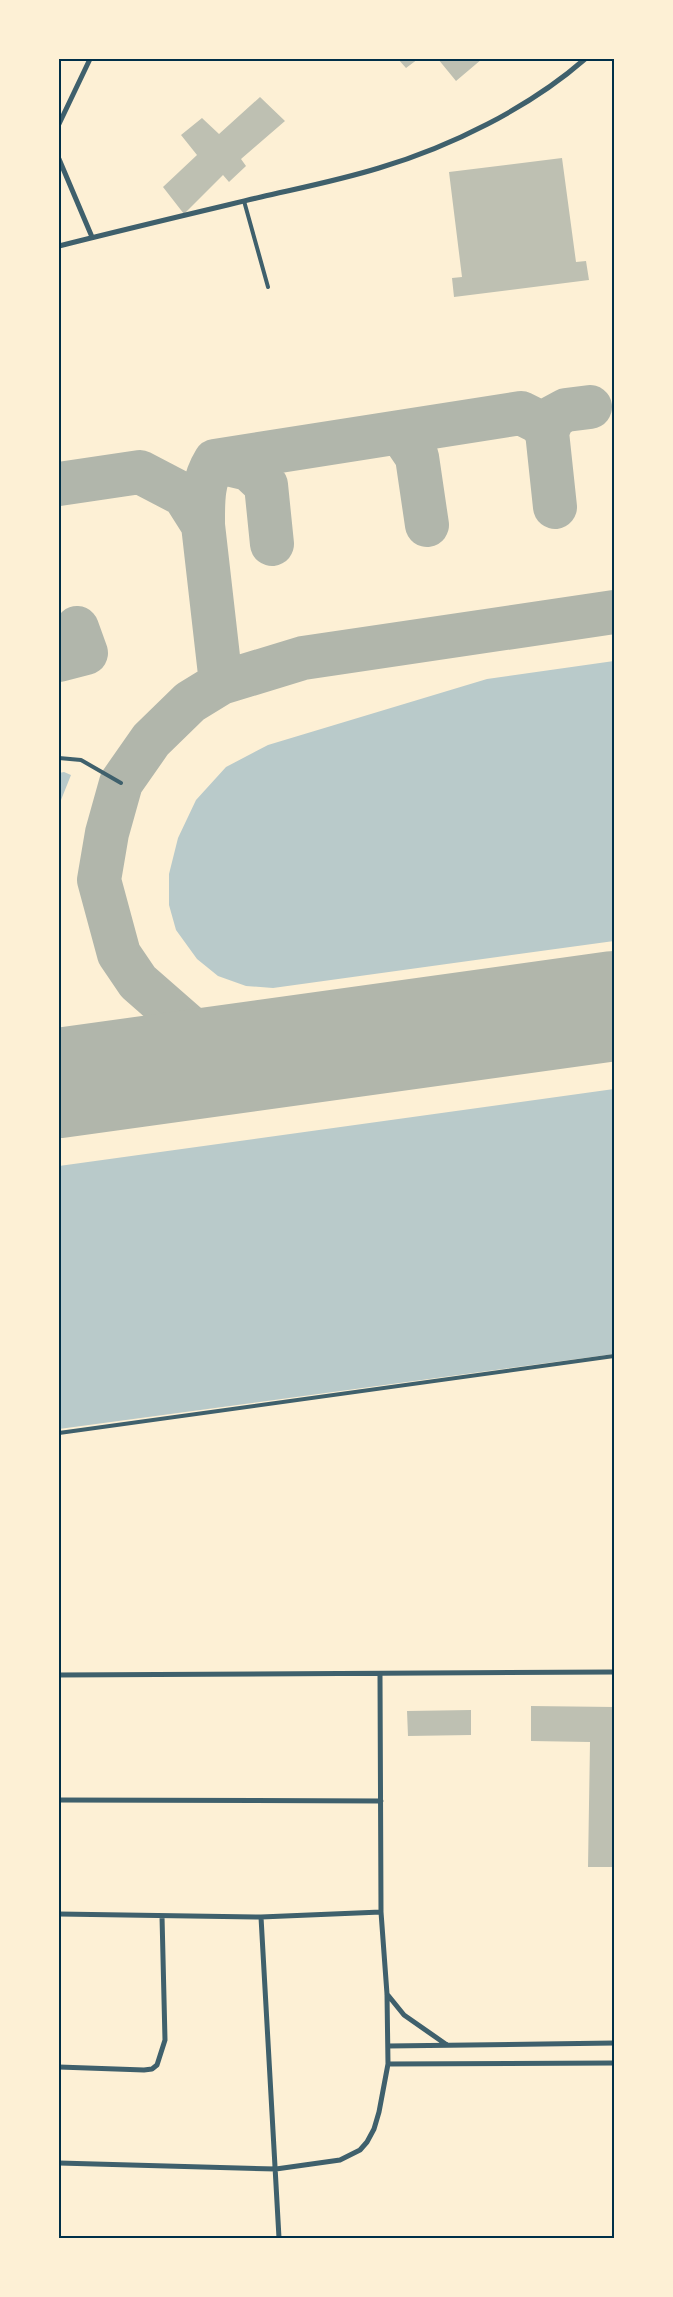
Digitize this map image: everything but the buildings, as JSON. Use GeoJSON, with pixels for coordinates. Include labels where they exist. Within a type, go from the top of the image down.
{"type":"FeatureCollection","features":[{"type":"Feature","properties":{"kind":"street"},"geometry":{"type":"LineString","coordinates":[[59,124],[90,59]]}},
{"type":"Feature","properties":{"kind":"street"},"geometry":{"type":"LineString","coordinates":[[59,246],[379,168],[441,145],[472,131],[542,91],[584,59]]}},
{"type":"Feature","properties":{"kind":"street"},"geometry":{"type":"LineString","coordinates":[[59,158],[92,237]]}},
{"type":"Feature","properties":{"kind":"street"},"geometry":{"type":"LineString","coordinates":[[59,1675],[380,1675],[614,1672]]}},
{"type":"Feature","properties":{"kind":"street"},"geometry":{"type":"LineString","coordinates":[[59,2163],[276,2170],[340,2160],[360,2150],[374,2129],[388,2064],[387,1994],[381,1912],[380,1675]]}},
{"type":"Feature","properties":{"kind":"street"},"geometry":{"type":"LineString","coordinates":[[59,1800],[381,1800]]}},
{"type":"Feature","properties":{"kind":"street"},"geometry":{"type":"LineString","coordinates":[[59,1914],[261,1917],[381,1912]]}},
{"type":"Feature","properties":{"kind":"street"},"geometry":{"type":"LineString","coordinates":[[59,2067],[144,2070],[152,2069],[157,2065],[165,2040],[162,1916]]}},
{"type":"Feature","properties":{"kind":"street"},"geometry":{"type":"LineString","coordinates":[[261,1917],[279,2238]]}},
{"type":"Feature","properties":{"kind":"street"},"geometry":{"type":"LineString","coordinates":[[387,1994],[404,2015],[448,2045]]}},
{"type":"Feature","properties":{"kind":"street"},"geometry":{"type":"LineString","coordinates":[[388,2046],[614,2043]]}},
{"type":"Feature","properties":{"kind":"street"},"geometry":{"type":"LineString","coordinates":[[388,2064],[614,2062]]}},
{"type":"Feature","properties":{"kind":"lane"},"geometry":{"type":"LineString","coordinates":[[244,201],[268,287]]}},
{"type":"Feature","properties":{"kind":"lane"},"geometry":{"type":"LineString","coordinates":[[59,758],[81,760],[121,783]]}},
{"type":"Feature","properties":{"kind":"lane"},"geometry":{"type":"LineString","coordinates":[[59,1433],[614,1356]]}},
{"type":"Feature","properties":{"kind":"shaded area"},"geometry":{"type":"Polygon","coordinates":[[[614,661],[614,941],[273,988],[246,986],[218,976],[197,959],[176,930],[169,905],[169,874],[178,838],[196,800],[226,767],[268,745],[487,679],[614,661]]]}},
{"type":"Feature","properties":{"kind":"shaded area"},"geometry":{"type":"Polygon","coordinates":[[[64,772],[71,775],[59,805],[59,773],[64,772]]]}},
{"type":"Feature","properties":{"kind":"shaded area"},"geometry":{"type":"Polygon","coordinates":[[[614,1089],[614,1354],[59,1429],[59,1166],[614,1089]]]}},
{"type":"Feature","properties":{"kind":"taxiway"},"geometry":{"type":"LineString","coordinates":[[547,432],[553,417],[566,410],[590,407]]}},
{"type":"Feature","properties":{"kind":"taxiway"},"geometry":{"type":"LineString","coordinates":[[203,525],[205,484],[215,461],[521,413],[539,422],[547,432],[555,507]]}},
{"type":"Feature","properties":{"kind":"taxiway"},"geometry":{"type":"LineString","coordinates":[[400,432],[417,457],[427,525]]}},
{"type":"Feature","properties":{"kind":"taxiway"},"geometry":{"type":"LineString","coordinates":[[215,461],[249,469],[266,485],[272,544]]}},
{"type":"Feature","properties":{"kind":"taxiway"},"geometry":{"type":"LineString","coordinates":[[59,484],[140,472],[184,495],[203,525],[221,683]]}},
{"type":"Feature","properties":{"kind":"taxiway"},"geometry":{"type":"LineString","coordinates":[[278,1052],[194,1031],[138,982],[119,954],[99,880],[107,833],[121,783],[151,740],[190,702],[221,683],[303,658],[614,612]]}},
{"type":"Feature","properties":{"kind":"taxiway"},"geometry":{"type":"LineString","coordinates":[[59,660],[86,653],[77,628]]}},
{"type":"Feature","properties":{"kind":"runway"},"geometry":{"type":"LineString","coordinates":[[59,1083],[614,1006]]}}]}
